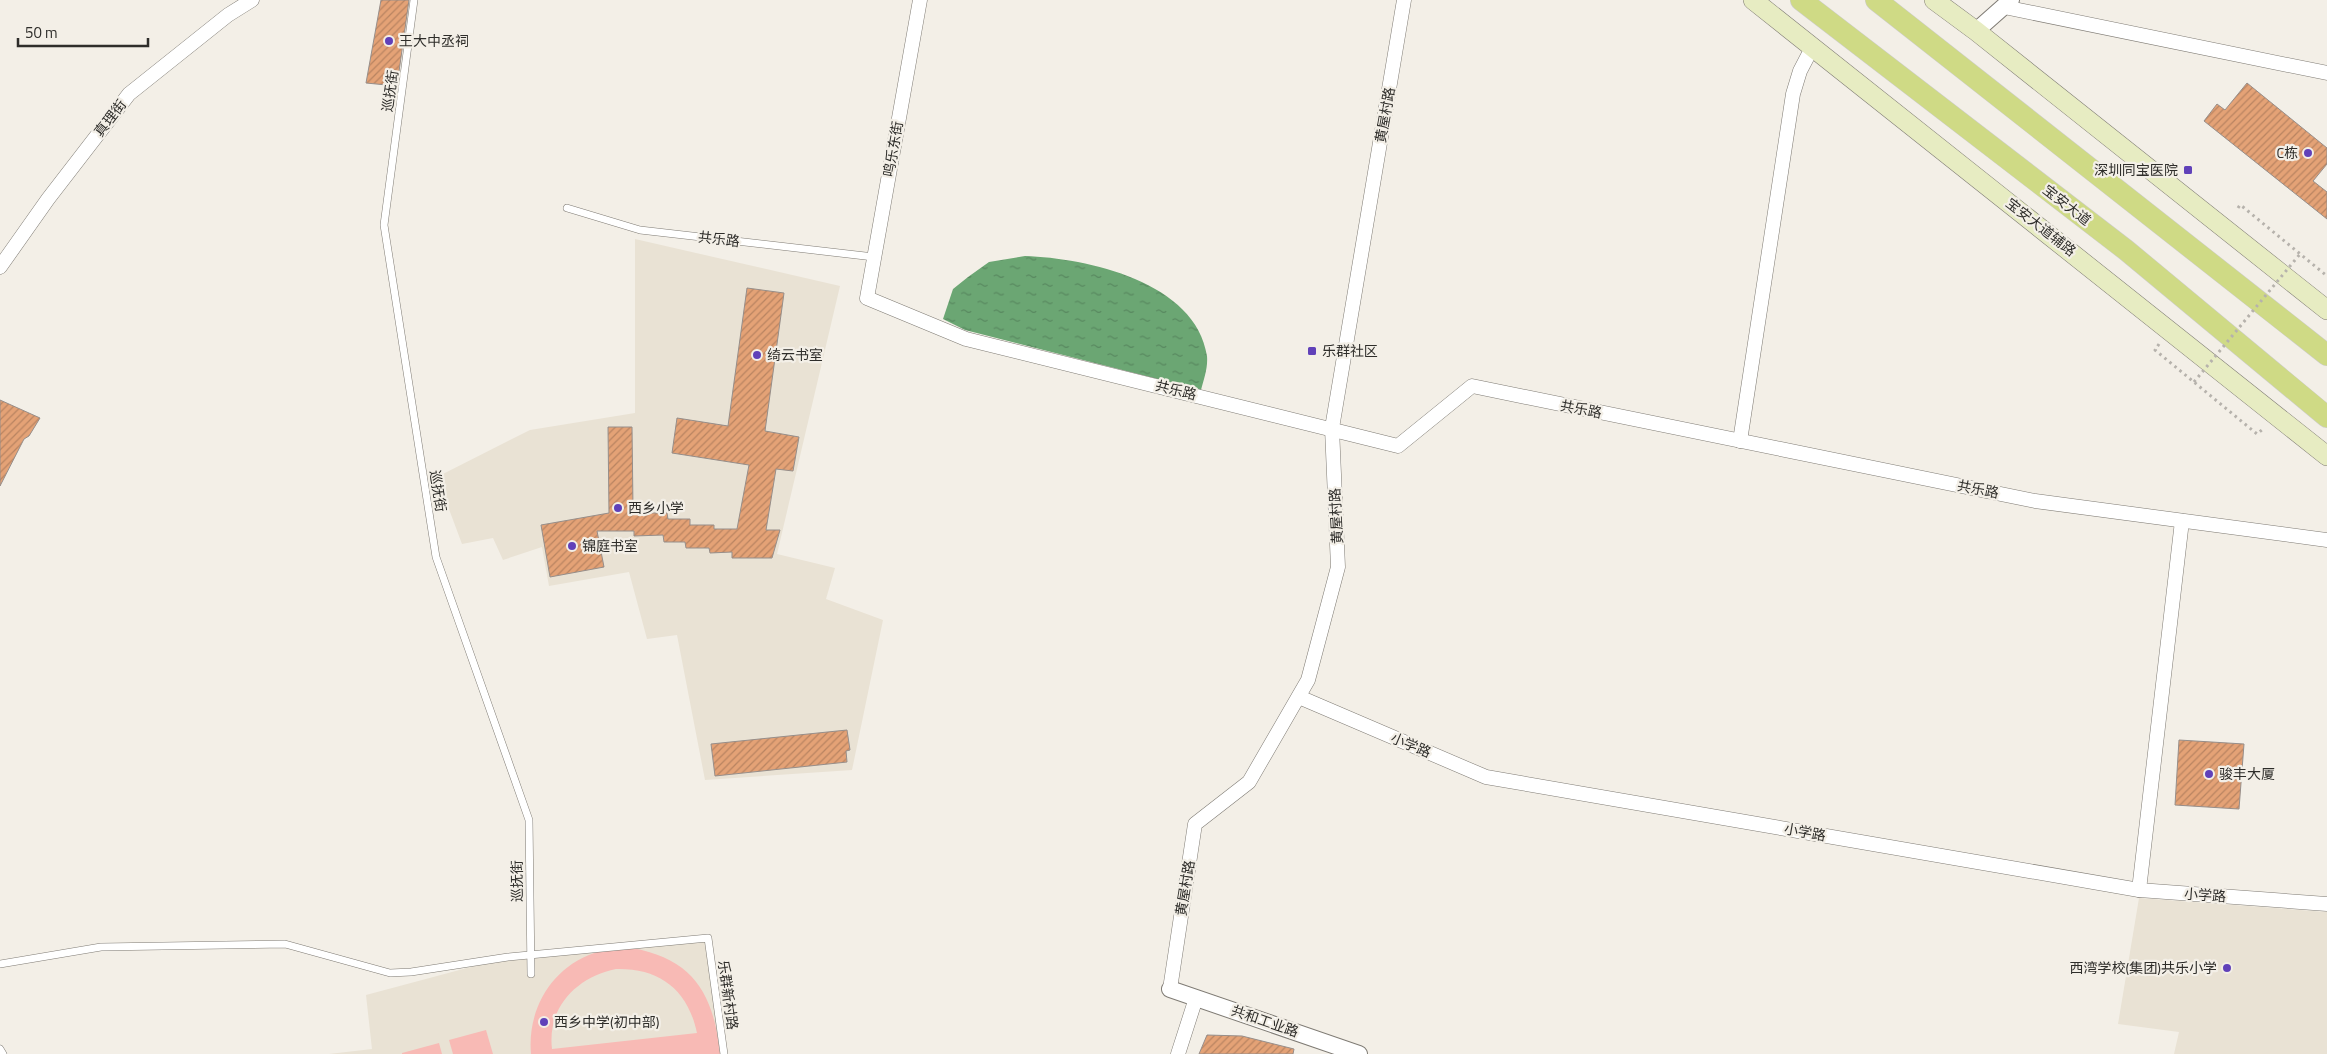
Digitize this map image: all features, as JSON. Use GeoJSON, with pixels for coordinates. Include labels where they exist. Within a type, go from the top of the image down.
{"type":"FeatureCollection","features":[{"type":"Feature","properties":{"kind":"main road","name":"宝安大道辅路"},"geometry":{"type":"LineString","coordinates":[[1753,0],[2058,240],[2327,456]]}},
{"type":"Feature","properties":{"kind":"main road","name":"宝安大道"},"geometry":{"type":"LineString","coordinates":[[1801,0],[2126,250],[2327,417]]}},
{"type":"Feature","properties":{"kind":"main road"},"geometry":{"type":"LineString","coordinates":[[1876,0],[2327,355]]}},
{"type":"Feature","properties":{"kind":"main road"},"geometry":{"type":"LineString","coordinates":[[1934,0],[1976,31],[2326,309]]}},
{"type":"Feature","properties":{"kind":"street","name":"真理街"},"geometry":{"type":"LineString","coordinates":[[0,267],[48,199],[129,94],[228,15],[252,0]]}},
{"type":"Feature","properties":{"kind":"street","name":"鸣乐东街"},"geometry":{"type":"LineString","coordinates":[[867,298],[920,0]]}},
{"type":"Feature","properties":{"kind":"street","name":"黄屋村路"},"geometry":{"type":"LineString","coordinates":[[1170,989],[1195,824],[1250,782],[1308,680],[1338,567],[1332,428],[1404,0]]}},
{"type":"Feature","properties":{"kind":"street"},"geometry":{"type":"LineString","coordinates":[[1976,31],[2007,3],[2327,73]]}},
{"type":"Feature","properties":{"kind":"street"},"geometry":{"type":"LineString","coordinates":[[1740,441],[1793,94],[1800,71],[1812,48]]}},
{"type":"Feature","properties":{"kind":"street","name":"共乐路"},"geometry":{"type":"LineString","coordinates":[[867,298],[966,339],[1332,428],[1398,446],[1472,386],[2035,500],[2327,540]]}},
{"type":"Feature","properties":{"kind":"street"},"geometry":{"type":"LineString","coordinates":[[2139,890],[2182,520]]}},
{"type":"Feature","properties":{"kind":"street","name":"小学路"},"geometry":{"type":"LineString","coordinates":[[1298,697],[1486,777],[2139,890],[2327,904]]}},
{"type":"Feature","properties":{"kind":"street","name":"共和工业路"},"geometry":{"type":"LineString","coordinates":[[1170,989],[1359,1054]]}},
{"type":"Feature","properties":{"kind":"street"},"geometry":{"type":"LineString","coordinates":[[1178,1054],[1196,998]]}},
{"type":"Feature","properties":{"kind":"lane","name":"巡抚街"},"geometry":{"type":"LineString","coordinates":[[414,0],[384,225],[436,557],[529,820],[531,974]]}},
{"type":"Feature","properties":{"kind":"lane","name":"共乐路"},"geometry":{"type":"LineString","coordinates":[[567,208],[640,230],[874,256]]}},
{"type":"Feature","properties":{"kind":"lane","name":"乐群新村路"},"geometry":{"type":"LineString","coordinates":[[530,955],[708,938],[724,1054]]}},
{"type":"Feature","properties":{"kind":"lane"},"geometry":{"type":"LineString","coordinates":[[0,964],[101,947],[285,944],[390,973],[530,955]]}},
{"type":"Feature","properties":{"kind":"lane"},"geometry":{"type":"LineString","coordinates":[[0,1049],[3,1054]]}},
{"type":"Feature","properties":{"kind":"path"},"geometry":{"type":"LineString","coordinates":[[2240,207],[2327,276]]}},
{"type":"Feature","properties":{"kind":"path"},"geometry":{"type":"LineString","coordinates":[[2194,382],[2300,254]]}},
{"type":"Feature","properties":{"kind":"path"},"geometry":{"type":"LineString","coordinates":[[2160,344],[2155,350],[2257,434],[2263,429]]}},
{"type":"Feature","properties":{"kind":"shaded area","name":"西乡小学"},"geometry":{"type":"Polygon","coordinates":[[[635,239],[840,286],[777,554],[835,568],[826,599],[883,620],[852,770],[705,780],[677,635],[647,639],[629,572],[549,586],[542,547],[503,560],[493,538],[462,544],[437,477],[530,430],[635,413],[635,239]]]}},
{"type":"Feature","properties":{"kind":"shaded area","name":"西湾学校(集团)共乐小学"},"geometry":{"type":"Polygon","coordinates":[[[2139,898],[2327,912],[2327,1054],[2174,1054],[2179,1032],[2118,1024],[2139,898]]]}},
{"type":"Feature","properties":{"kind":"shaded area","name":"西乡中学(初中部)"},"geometry":{"type":"Polygon","coordinates":[[[708,938],[724,1054],[329,1054],[372,1049],[366,995],[508,957],[708,938]]]}},
{"type":"Feature","properties":{"kind":"shaded area"},"geometry":{"type":"Polygon","coordinates":[[[632,948],[653,953],[671,961],[686,971],[697,983],[706,997],[712,1014],[720,1054],[531,1054],[533,1022],[545,993],[554,980],[565,969],[594,953],[632,948]],[[616,969],[602,973],[577,987],[560,1007],[554,1020],[552,1049],[697,1033],[687,1005],[670,984],[659,977],[632,970],[616,969]]]}},
{"type":"Feature","properties":{"kind":"shaded area"},"geometry":{"type":"Polygon","coordinates":[[[486,1030],[493,1054],[453,1054],[449,1040],[486,1030]]]}},
{"type":"Feature","properties":{"kind":"shaded area"},"geometry":{"type":"Polygon","coordinates":[[[439,1043],[442,1054],[402,1054],[402,1053],[439,1043]]]}},
{"type":"Feature","properties":{"kind":"water"},"geometry":{"type":"Polygon","coordinates":[[[1025,256],[1078,262],[1107,269],[1135,279],[1161,292],[1183,309],[1199,331],[1207,356],[1201,390],[965,330],[943,319],[953,289],[968,277],[989,262],[1025,256]]]}},
{"type":"Feature","properties":{"kind":"building","name":"王大中丞祠"},"geometry":{"type":"Polygon","coordinates":[[[381,0],[409,0],[397,86],[366,83],[381,0]]]}},
{"type":"Feature","properties":{"kind":"building","name":"C栋"},"geometry":{"type":"Polygon","coordinates":[[[2247,83],[2327,148],[2327,164],[2313,181],[2327,192],[2327,219],[2204,121],[2217,104],[2225,110],[2247,83]]]}},
{"type":"Feature","properties":{"kind":"building"},"geometry":{"type":"Polygon","coordinates":[[[747,288],[784,293],[765,431],[799,437],[793,471],[776,469],[766,530],[780,530],[772,558],[732,558],[732,552],[710,553],[709,548],[686,548],[685,542],[664,542],[663,535],[634,536],[634,531],[597,531],[604,567],[550,577],[541,525],[609,513],[608,427],[632,427],[633,509],[645,509],[645,513],[667,513],[668,519],[690,519],[690,525],[714,525],[714,529],[737,529],[749,465],[672,453],[677,418],[728,426],[747,288]]]}},
{"type":"Feature","properties":{"kind":"building"},"geometry":{"type":"Polygon","coordinates":[[[0,400],[40,418],[29,436],[24,439],[0,486],[0,400]]]}},
{"type":"Feature","properties":{"kind":"building"},"geometry":{"type":"Polygon","coordinates":[[[847,730],[850,750],[846,751],[847,762],[715,776],[711,744],[847,730]]]}},
{"type":"Feature","properties":{"kind":"building","name":"骏丰大厦"},"geometry":{"type":"Polygon","coordinates":[[[2179,740],[2244,744],[2239,809],[2175,805],[2179,740]]]}},
{"type":"Feature","properties":{"kind":"building"},"geometry":{"type":"Polygon","coordinates":[[[1207,1035],[1242,1036],[1294,1049],[1293,1054],[1199,1054],[1207,1035]]]}},
{"type":"Feature","properties":{"kind":"place","name":"王大中丞祠"},"geometry":{"type":"Point","coordinates":[389,41]}},
{"type":"Feature","properties":{"kind":"place","name":"C栋"},"geometry":{"type":"Point","coordinates":[2308,153]}},
{"type":"Feature","properties":{"kind":"place","name":"深圳同宝医院"},"geometry":{"type":"Point","coordinates":[2188,170]}},
{"type":"Feature","properties":{"kind":"place","name":"乐群社区"},"geometry":{"type":"Point","coordinates":[1312,351]}},
{"type":"Feature","properties":{"kind":"place","name":"绮云书室"},"geometry":{"type":"Point","coordinates":[757,355]}},
{"type":"Feature","properties":{"kind":"place","name":"西乡小学"},"geometry":{"type":"Point","coordinates":[618,508]}},
{"type":"Feature","properties":{"kind":"place","name":"锦庭书室"},"geometry":{"type":"Point","coordinates":[572,546]}},
{"type":"Feature","properties":{"kind":"place","name":"骏丰大厦"},"geometry":{"type":"Point","coordinates":[2209,774]}},
{"type":"Feature","properties":{"kind":"place","name":"西湾学校(集团)共乐小学"},"geometry":{"type":"Point","coordinates":[2227,968]}},
{"type":"Feature","properties":{"kind":"place","name":"西乡中学(初中部)"},"geometry":{"type":"Point","coordinates":[544,1022]}}]}
